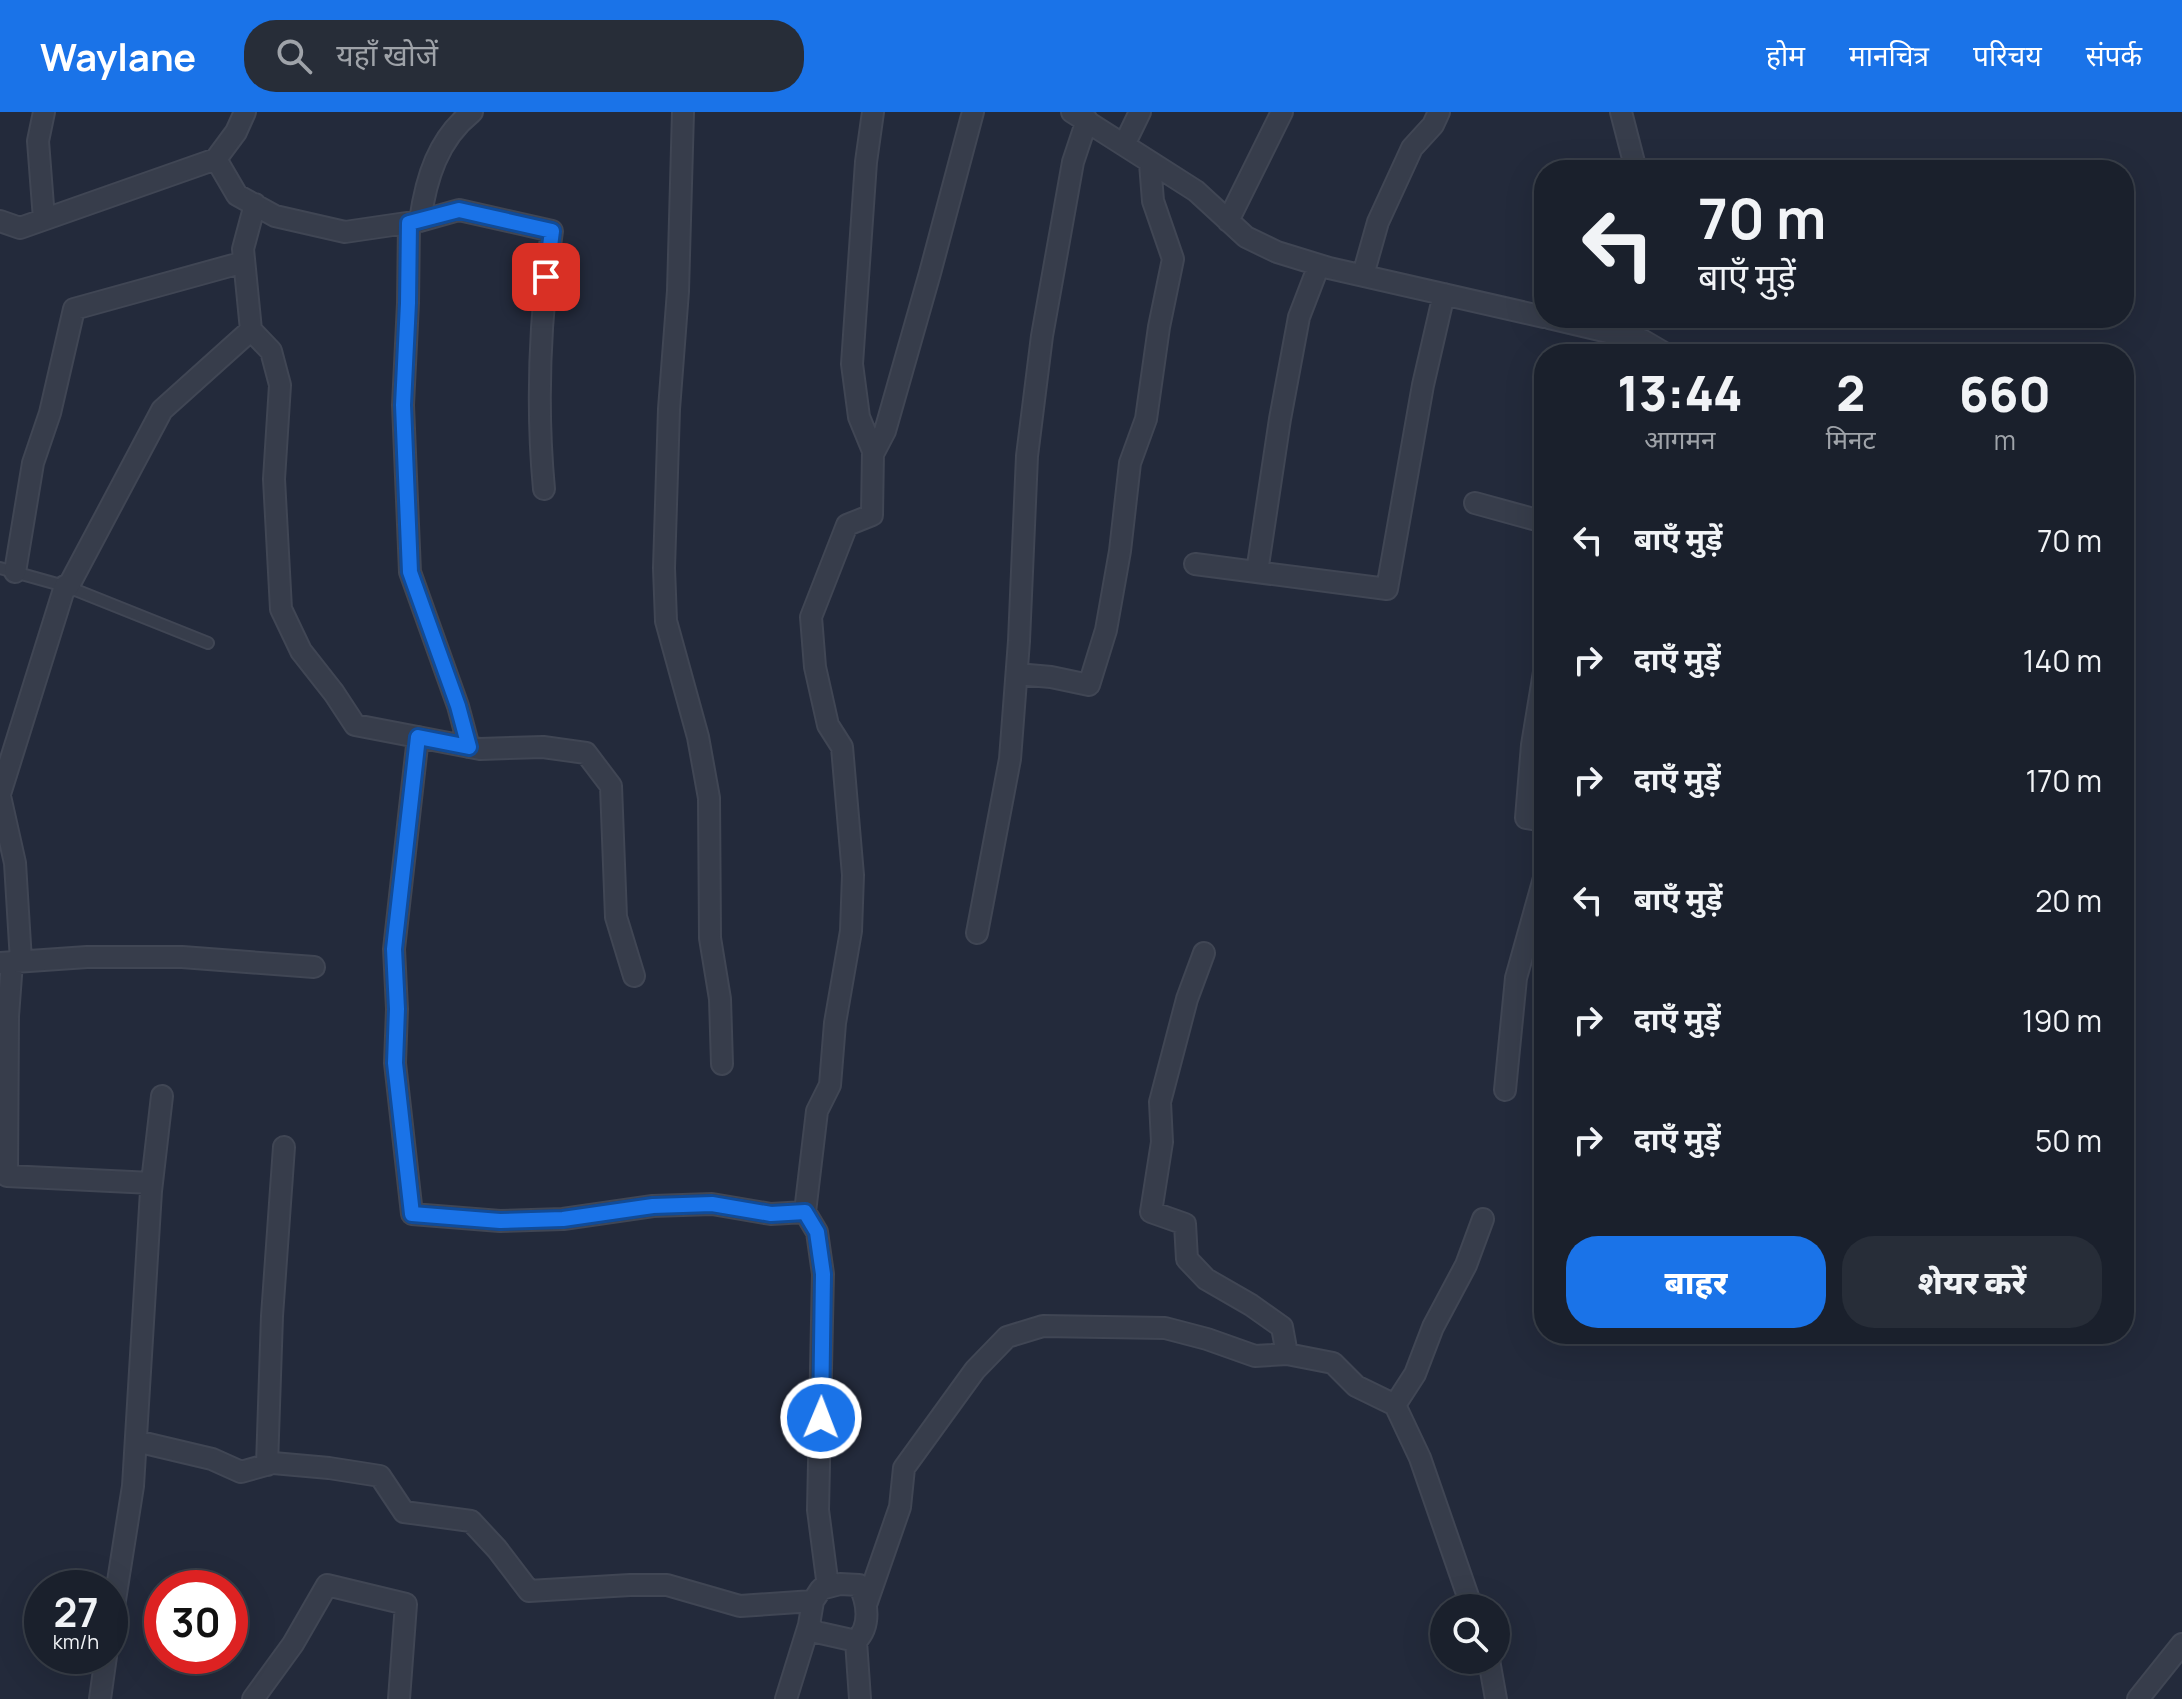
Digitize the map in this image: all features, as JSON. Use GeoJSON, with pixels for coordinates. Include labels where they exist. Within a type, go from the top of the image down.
{"type":"FeatureCollection","features":[{"type":"Feature","properties":{"kind":"street"},"geometry":{"type":"LineString","coordinates":[[44,112],[38,141],[44,219]]}},
{"type":"Feature","properties":{"kind":"street"},"geometry":{"type":"LineString","coordinates":[[0,221],[20,228],[216,159],[236,132],[245,112]]}},
{"type":"Feature","properties":{"kind":"street"},"geometry":{"type":"LineString","coordinates":[[469,747],[458,706],[410,572],[403,405],[415,222],[431,166],[455,126],[472,112]]}},
{"type":"Feature","properties":{"kind":"street"},"geometry":{"type":"LineString","coordinates":[[683,112],[678,291],[669,409],[664,568],[666,621],[698,737],[709,798],[710,938],[720,999],[722,1064]]}},
{"type":"Feature","properties":{"kind":"street"},"geometry":{"type":"LineString","coordinates":[[786,1699],[820,1594],[818,1510],[823,1274],[817,1232],[805,1212],[817,1111],[830,1085],[835,1023],[851,931],[853,875],[842,747],[828,725],[815,667],[811,617],[847,525],[872,515],[873,454],[859,417],[852,364],[866,162],[873,112]]}},
{"type":"Feature","properties":{"kind":"street"},"geometry":{"type":"LineString","coordinates":[[873,454],[889,417],[973,112]]}},
{"type":"Feature","properties":{"kind":"street"},"geometry":{"type":"LineString","coordinates":[[1124,145],[1140,112]]}},
{"type":"Feature","properties":{"kind":"street"},"geometry":{"type":"LineString","coordinates":[[1228,221],[1282,112]]}},
{"type":"Feature","properties":{"kind":"street"},"geometry":{"type":"LineString","coordinates":[[1363,275],[1378,222],[1412,148],[1433,125],[1439,112]]}},
{"type":"Feature","properties":{"kind":"street"},"geometry":{"type":"LineString","coordinates":[[1621,112],[1633,160]]}},
{"type":"Feature","properties":{"kind":"street"},"geometry":{"type":"LineString","coordinates":[[977,933],[1010,759],[1027,456],[1038,366],[1079,116],[1196,191],[1246,237],[1277,252],[1319,265],[1534,315]]}},
{"type":"Feature","properties":{"kind":"street"},"geometry":{"type":"LineString","coordinates":[[216,159],[237,195],[275,216],[345,232],[415,222],[459,210],[552,231],[542,299],[541,455],[544,489]]}},
{"type":"Feature","properties":{"kind":"street"},"geometry":{"type":"LineString","coordinates":[[1017,674],[1089,685],[1106,630],[1120,551],[1130,463],[1146,419],[1159,327],[1173,259],[1153,201],[1150,163]]}},
{"type":"Feature","properties":{"kind":"street"},"geometry":{"type":"LineString","coordinates":[[255,204],[243,249],[244,262],[251,330],[271,351],[280,385],[274,479],[281,609],[301,651],[355,725],[480,749],[543,747],[586,753],[611,786],[616,917],[634,976]]}},
{"type":"Feature","properties":{"kind":"street"},"geometry":{"type":"LineString","coordinates":[[7,570],[33,463],[50,413],[74,309],[244,262]]}},
{"type":"Feature","properties":{"kind":"street"},"geometry":{"type":"LineString","coordinates":[[1257,572],[1299,317],[1319,265]]}},
{"type":"Feature","properties":{"kind":"street"},"geometry":{"type":"LineString","coordinates":[[1195,564],[1387,589],[1423,385],[1444,294]]}},
{"type":"Feature","properties":{"kind":"street"},"geometry":{"type":"LineString","coordinates":[[1616,328],[1649,344]]}},
{"type":"Feature","properties":{"kind":"street"},"geometry":{"type":"LineString","coordinates":[[152,1183],[7,1176],[8,1016],[15,863],[0,795],[66,586],[162,410],[251,330]]}},
{"type":"Feature","properties":{"kind":"street"},"geometry":{"type":"LineString","coordinates":[[1475,503],[1534,519]]}},
{"type":"Feature","properties":{"kind":"street"},"geometry":{"type":"LineString","coordinates":[[1534,736],[1526,818],[1534,819]]}},
{"type":"Feature","properties":{"kind":"street"},"geometry":{"type":"LineString","coordinates":[[418,737],[394,949],[397,1009],[395,1063],[412,1214],[500,1221],[563,1219],[653,1206],[712,1204],[771,1214],[805,1212]]}},
{"type":"Feature","properties":{"kind":"street"},"geometry":{"type":"LineString","coordinates":[[1505,1090],[1516,978],[1534,914]]}},
{"type":"Feature","properties":{"kind":"street"},"geometry":{"type":"LineString","coordinates":[[1204,953],[1187,999],[1160,1102],[1162,1142],[1151,1212],[1185,1224],[1187,1259],[1206,1279],[1282,1327],[1287,1354]]}},
{"type":"Feature","properties":{"kind":"street"},"geometry":{"type":"LineString","coordinates":[[11,962],[87,957],[182,957],[314,967]]}},
{"type":"Feature","properties":{"kind":"street"},"geometry":{"type":"LineString","coordinates":[[120,1570],[133,1486],[152,1183],[162,1096]]}},
{"type":"Feature","properties":{"kind":"street"},"geometry":{"type":"LineString","coordinates":[[267,1465],[272,1316],[284,1147]]}},
{"type":"Feature","properties":{"kind":"street"},"geometry":{"type":"LineString","coordinates":[[1395,1405],[1415,1374],[1433,1327],[1466,1265],[1483,1219]]}},
{"type":"Feature","properties":{"kind":"street"},"geometry":{"type":"LineString","coordinates":[[860,1699],[856,1641],[864,1632],[867,1602],[900,1507],[904,1468],[975,1370],[1007,1337],[1043,1326],[1165,1328],[1255,1356],[1287,1354],[1333,1363],[1356,1386],[1395,1405],[1420,1458],[1467,1594]]}},
{"type":"Feature","properties":{"kind":"street"},"geometry":{"type":"LineString","coordinates":[[136,1441],[212,1459],[241,1472],[267,1465],[329,1468],[380,1476],[404,1512],[471,1521],[529,1591],[667,1585],[740,1606],[820,1594],[840,1584],[859,1585],[867,1602]]}},
{"type":"Feature","properties":{"kind":"street"},"geometry":{"type":"LineString","coordinates":[[253,1699],[293,1644],[327,1585],[406,1604],[399,1699]]}},
{"type":"Feature","properties":{"kind":"street"},"geometry":{"type":"LineString","coordinates":[[809,1625],[816,1632],[856,1641]]}},
{"type":"Feature","properties":{"kind":"street"},"geometry":{"type":"LineString","coordinates":[[2138,1699],[2182,1644]]}},
{"type":"Feature","properties":{"kind":"street"},"geometry":{"type":"LineString","coordinates":[[100,1699],[103,1674]]}},
{"type":"Feature","properties":{"kind":"street"},"geometry":{"type":"LineString","coordinates":[[1492,1674],[1496,1699]]}},
{"type":"Feature","properties":{"kind":"lane"},"geometry":{"type":"LineString","coordinates":[[7,570],[66,586],[208,643]]}},
{"type":"Feature","properties":{"kind":"route"},"geometry":{"type":"LineString","coordinates":[[546,277],[552,231],[459,210],[409,223],[403,405],[410,572],[458,706],[469,747],[418,737],[394,949],[397,1009],[395,1063],[412,1214],[500,1221],[563,1219],[653,1206],[712,1204],[771,1214],[805,1212],[817,1232],[823,1274],[821,1418]]}}]}
